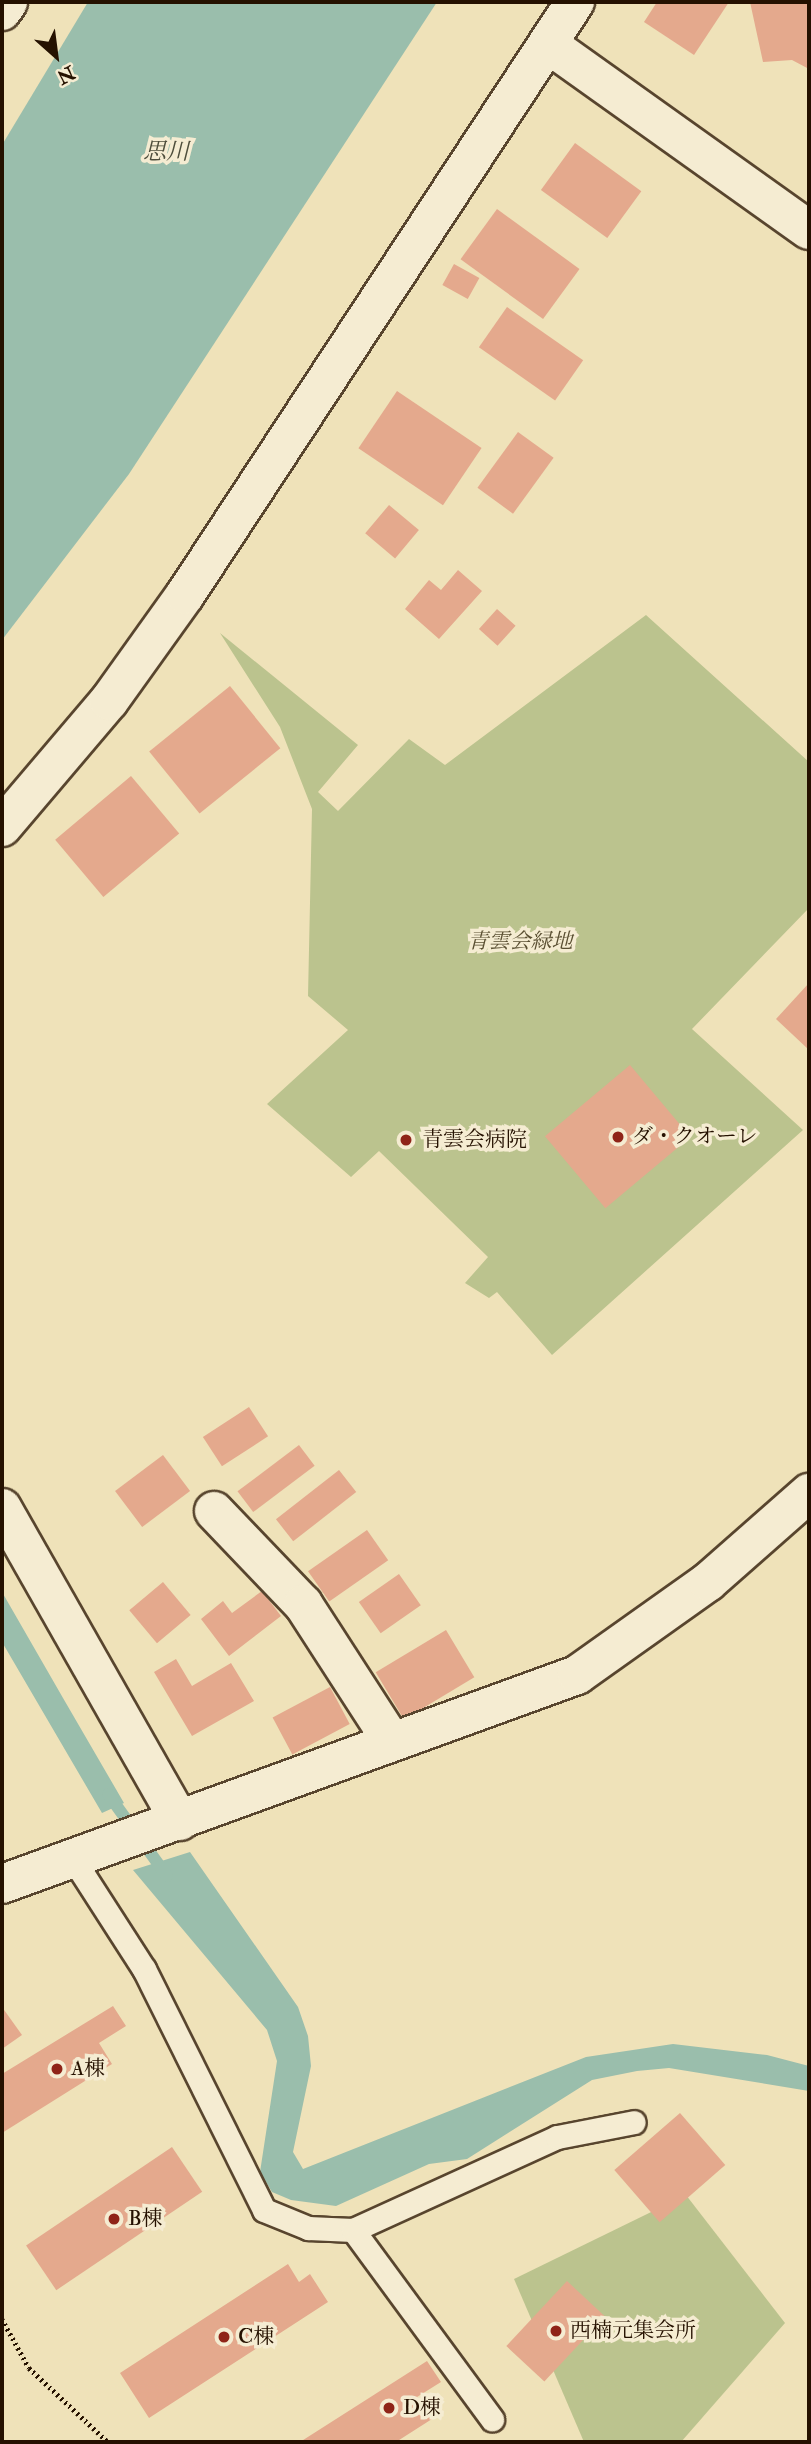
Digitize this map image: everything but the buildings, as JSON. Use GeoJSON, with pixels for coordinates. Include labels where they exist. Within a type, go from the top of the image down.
{"type":"FeatureCollection","features":[{"type":"Feature","properties":{"kind":"street"},"geometry":{"type":"LineString","coordinates":[[2,11],[8,2]]}},
{"type":"Feature","properties":{"kind":"street"},"geometry":{"type":"LineString","coordinates":[[2,827],[109,701],[185,596],[575,2]]}},
{"type":"Feature","properties":{"kind":"street"},"geometry":{"type":"LineString","coordinates":[[548,44],[809,230]]}},
{"type":"Feature","properties":{"kind":"street"},"geometry":{"type":"LineString","coordinates":[[2,1884],[89,1856],[391,1740],[480,1715],[577,1675],[708,1583],[809,1493]]}},
{"type":"Feature","properties":{"kind":"street"},"geometry":{"type":"LineString","coordinates":[[2,1508],[180,1821]]}},
{"type":"Feature","properties":{"kind":"street"},"geometry":{"type":"LineString","coordinates":[[214,1511],[303,1604],[391,1740]]}},
{"type":"Feature","properties":{"kind":"lane"},"geometry":{"type":"LineString","coordinates":[[89,1856],[264,2210],[308,2228],[353,2230],[557,2137],[634,2122]]}},
{"type":"Feature","properties":{"kind":"lane"},"geometry":{"type":"LineString","coordinates":[[353,2230],[492,2419]]}},
{"type":"Feature","properties":{"kind":"path"},"geometry":{"type":"LineString","coordinates":[[2,2319],[29,2368],[108,2442]]}},
{"type":"Feature","properties":{"kind":"green space","name":"青雲会緑地"},"geometry":{"type":"Polygon","coordinates":[[[646,615],[809,762],[809,908],[692,1029],[803,1130],[552,1355],[497,1292],[489,1298],[465,1283],[488,1257],[379,1151],[351,1177],[267,1104],[348,1030],[308,996],[312,809],[280,727],[220,633],[358,745],[318,792],[338,811],[409,739],[445,765],[646,615]]]}},
{"type":"Feature","properties":{"kind":"green space"},"geometry":{"type":"Polygon","coordinates":[[[686,2195],[785,2323],[681,2442],[584,2442],[514,2279],[686,2195]]]}},
{"type":"Feature","properties":{"kind":"water","name":"思川"},"geometry":{"type":"Polygon","coordinates":[[[88,2],[437,2],[129,474],[2,640],[2,145],[88,2]]]}},
{"type":"Feature","properties":{"kind":"water"},"geometry":{"type":"Polygon","coordinates":[[[2,1592],[124,1803],[102,1813],[2,1642],[2,1592]]]}},
{"type":"Feature","properties":{"kind":"water"},"geometry":{"type":"Polygon","coordinates":[[[190,1852],[298,2007],[308,2036],[311,2066],[293,2152],[303,2169],[586,2057],[673,2044],[767,2055],[809,2066],[809,2091],[669,2068],[592,2080],[467,2159],[429,2164],[336,2206],[291,2200],[272,2192],[260,2172],[277,2061],[267,2030],[133,1870],[190,1852]]]}},
{"type":"Feature","properties":{"kind":"waterway"},"geometry":{"type":"LineString","coordinates":[[108,1794],[167,1876]]}},
{"type":"Feature","properties":{"kind":"place","name":"ダ・クオーレ"},"geometry":{"type":"Point","coordinates":[618,1137]}},
{"type":"Feature","properties":{"kind":"place","name":"青雲会病院"},"geometry":{"type":"Point","coordinates":[406,1140]}},
{"type":"Feature","properties":{"kind":"place","name":"A棟"},"geometry":{"type":"Point","coordinates":[57,2069]}},
{"type":"Feature","properties":{"kind":"place","name":"B棟"},"geometry":{"type":"Point","coordinates":[114,2219]}},
{"type":"Feature","properties":{"kind":"place","name":"西楠元集会所"},"geometry":{"type":"Point","coordinates":[556,2331]}},
{"type":"Feature","properties":{"kind":"place","name":"C棟"},"geometry":{"type":"Point","coordinates":[224,2337]}},
{"type":"Feature","properties":{"kind":"place","name":"D棟"},"geometry":{"type":"Point","coordinates":[389,2408]}}]}
